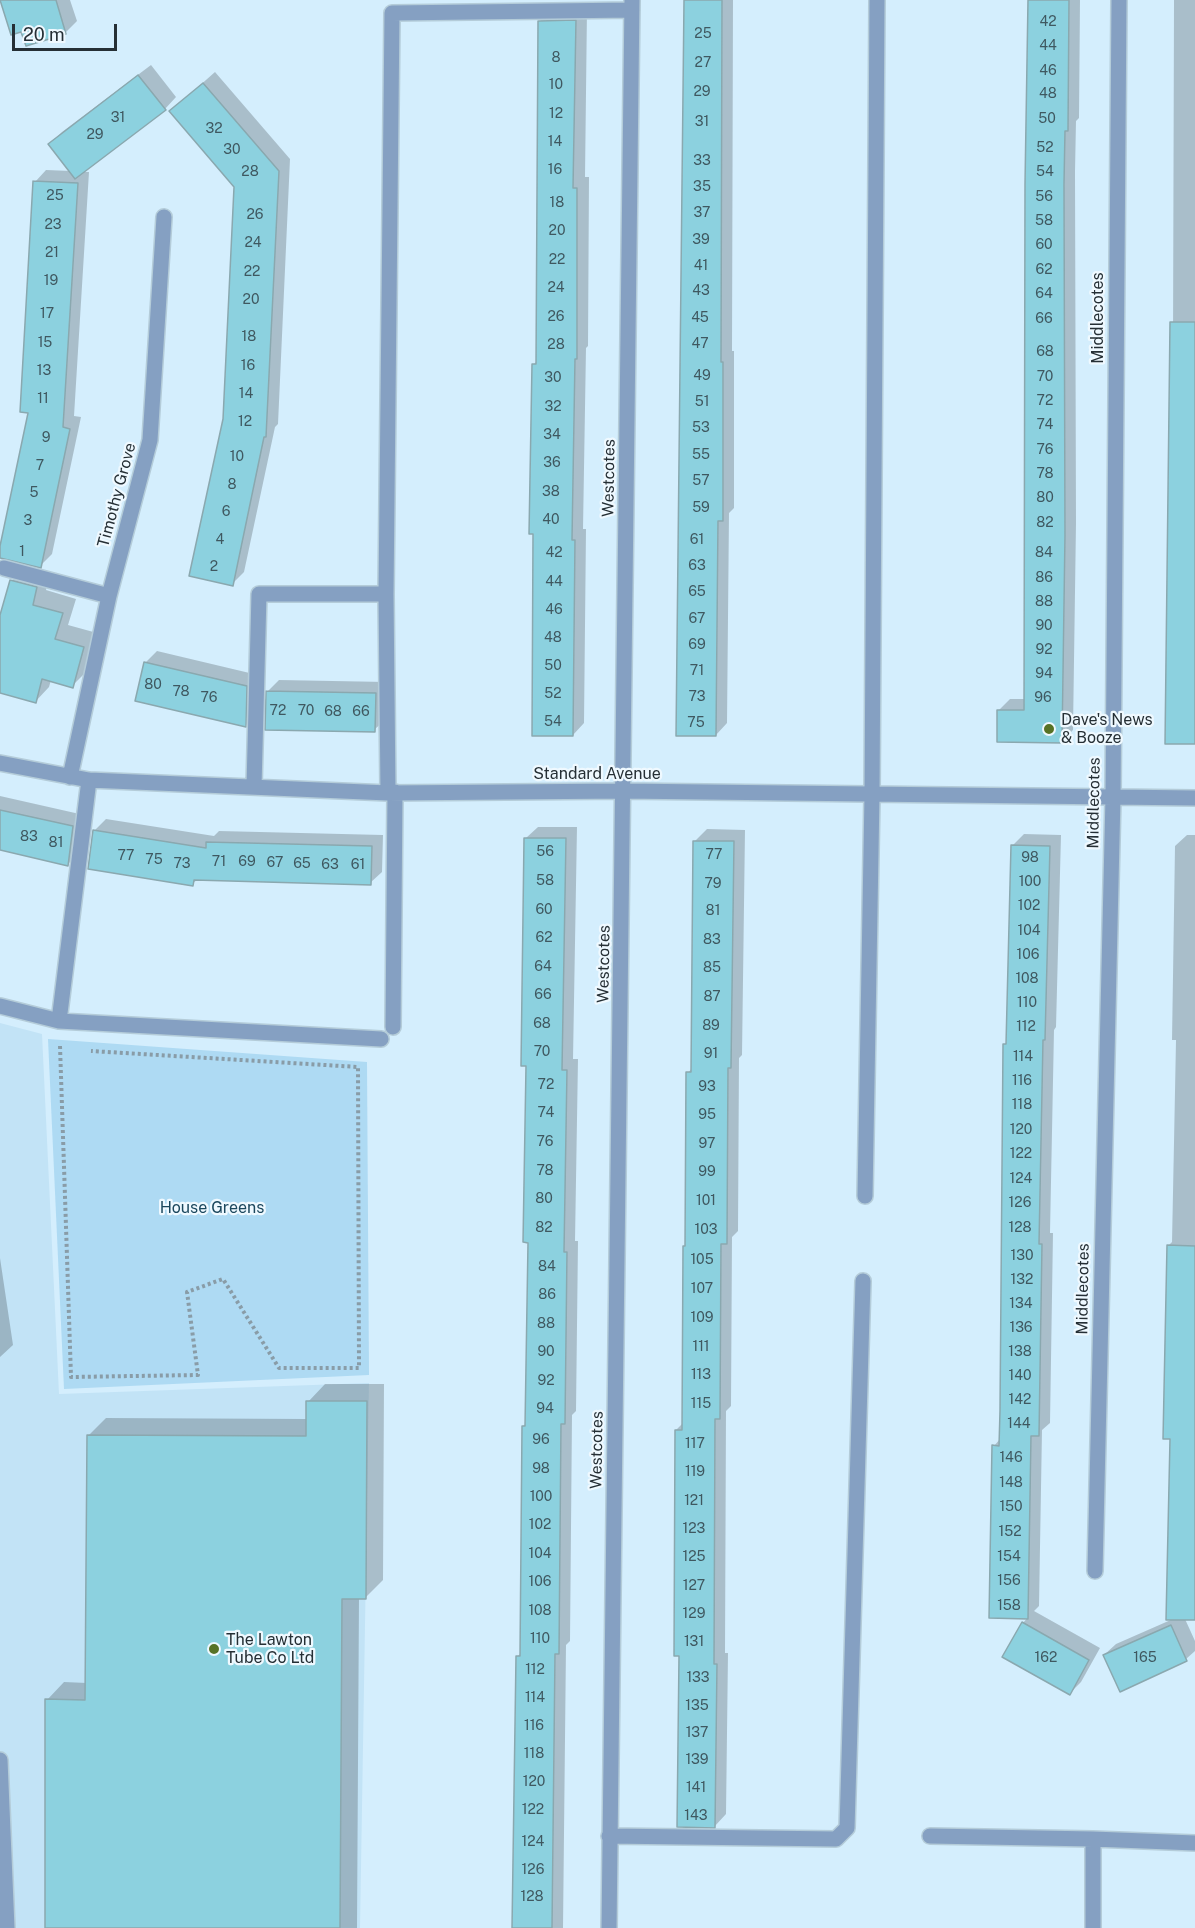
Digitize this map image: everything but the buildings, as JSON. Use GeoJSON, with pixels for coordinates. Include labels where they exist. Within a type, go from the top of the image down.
{"type":"FeatureCollection","features":[{"type":"Feature","properties":{"kind":"street"},"geometry":{"type":"LineString","coordinates":[[865,1196],[872,795],[877,0]]}},
{"type":"Feature","properties":{"kind":"street","name":"Middlecotes"},"geometry":{"type":"LineString","coordinates":[[1095,1571],[1113,797],[1119,0]]}},
{"type":"Feature","properties":{"kind":"street"},"geometry":{"type":"LineString","coordinates":[[393,1027],[392,793],[386,594],[392,13],[632,5]]}},
{"type":"Feature","properties":{"kind":"street","name":"Westcotes"},"geometry":{"type":"LineString","coordinates":[[609,1928],[632,5]]}},
{"type":"Feature","properties":{"kind":"street","name":"Timothy Grove"},"geometry":{"type":"LineString","coordinates":[[70,777],[109,596],[150,440],[164,217]]}},
{"type":"Feature","properties":{"kind":"street"},"geometry":{"type":"LineString","coordinates":[[4,568],[109,596]]}},
{"type":"Feature","properties":{"kind":"street"},"geometry":{"type":"LineString","coordinates":[[254,786],[259,594],[386,594]]}},
{"type":"Feature","properties":{"kind":"street","name":"Standard Avenue"},"geometry":{"type":"LineString","coordinates":[[0,763],[89,780],[392,793],[624,791],[1195,798]]}},
{"type":"Feature","properties":{"kind":"street"},"geometry":{"type":"LineString","coordinates":[[59,1021],[89,780]]}},
{"type":"Feature","properties":{"kind":"street"},"geometry":{"type":"LineString","coordinates":[[0,1006],[59,1021],[381,1039]]}},
{"type":"Feature","properties":{"kind":"street"},"geometry":{"type":"LineString","coordinates":[[609,1836],[836,1839],[847,1828],[863,1281]]}},
{"type":"Feature","properties":{"kind":"street"},"geometry":{"type":"LineString","coordinates":[[0,1760],[7,1928]]}},
{"type":"Feature","properties":{"kind":"street"},"geometry":{"type":"LineString","coordinates":[[930,1836],[1195,1843]]}},
{"type":"Feature","properties":{"kind":"street"},"geometry":{"type":"LineString","coordinates":[[1093,1839],[1093,1928]]}},
{"type":"Feature","properties":{"kind":"path"},"geometry":{"type":"LineString","coordinates":[[59,1021],[71,1377],[198,1375],[187,1292],[223,1279],[279,1368],[359,1368],[358,1067],[84,1051]]}},
{"type":"Feature","properties":{"kind":"path"},"geometry":{"type":"LineString","coordinates":[[60,1049],[72,1050]]}},
{"type":"Feature","properties":{"kind":"shaded area","name":"The Lawton Tube Co Ltd"},"geometry":{"type":"Polygon","coordinates":[[[0,1023],[42,1034],[59,1394],[369,1383],[360,1928],[0,1928],[0,1023]]]}},
{"type":"Feature","properties":{"kind":"green space","name":"House Greens"},"geometry":{"type":"Polygon","coordinates":[[[48,1039],[367,1062],[369,1375],[64,1389],[48,1039]]]}},
{"type":"Feature","properties":{"kind":"place","name":"Dave's News & Booze"},"geometry":{"type":"Point","coordinates":[1049,729]}},
{"type":"Feature","properties":{"kind":"place","name":"The Lawton Tube Co Ltd"},"geometry":{"type":"Point","coordinates":[214,1649]}}]}
